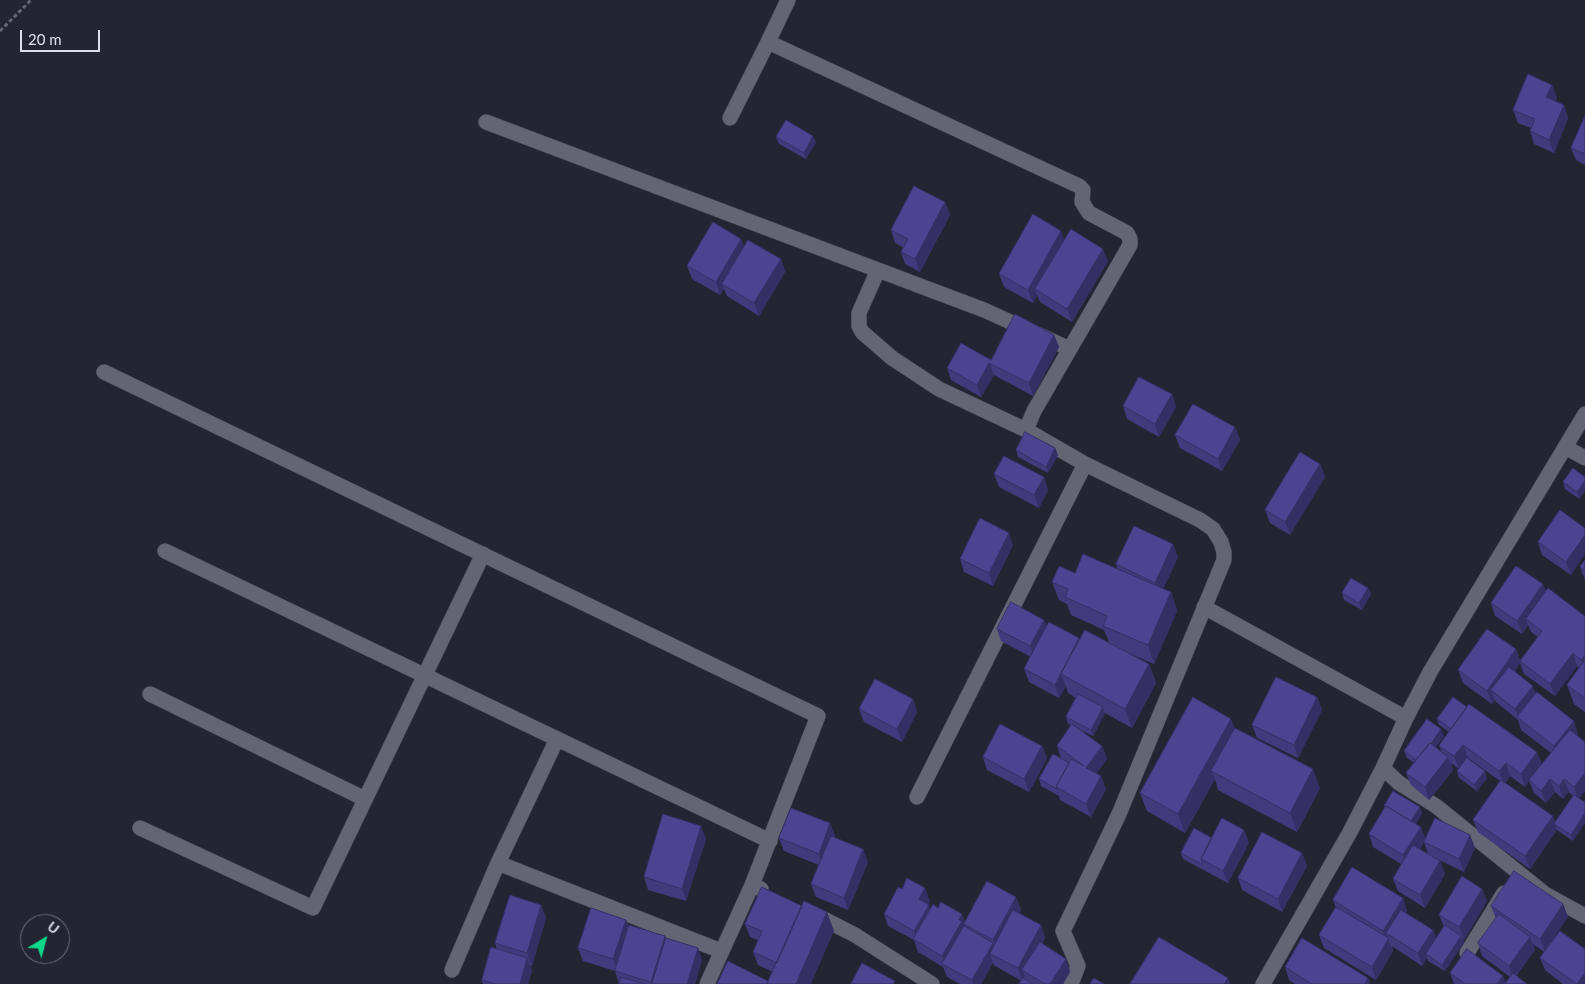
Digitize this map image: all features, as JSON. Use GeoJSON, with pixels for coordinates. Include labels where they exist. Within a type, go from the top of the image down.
{"type":"FeatureCollection","features":[{"type":"Feature","properties":{"kind":"street"},"geometry":{"type":"LineString","coordinates":[[730,118],[788,0]]}},
{"type":"Feature","properties":{"kind":"street"},"geometry":{"type":"LineString","coordinates":[[768,42],[1079,186],[1083,190],[1082,202],[1088,213],[1127,233],[1130,245],[1034,411],[1026,430]]}},
{"type":"Feature","properties":{"kind":"street"},"geometry":{"type":"LineString","coordinates":[[486,122],[984,310],[1070,348]]}},
{"type":"Feature","properties":{"kind":"street"},"geometry":{"type":"LineString","coordinates":[[878,270],[859,313],[859,326],[862,332],[892,358],[939,389],[1026,430],[1085,464],[1200,520],[1213,529],[1221,542],[1224,552],[1224,560],[1119,814],[1062,931],[1064,939],[1078,966],[1071,984]]}},
{"type":"Feature","properties":{"kind":"street"},"geometry":{"type":"LineString","coordinates":[[104,372],[818,716],[752,885],[707,984]]}},
{"type":"Feature","properties":{"kind":"street"},"geometry":{"type":"LineString","coordinates":[[1263,984],[1350,832],[1430,672],[1585,414]]}},
{"type":"Feature","properties":{"kind":"street"},"geometry":{"type":"LineString","coordinates":[[1565,447],[1585,458]]}},
{"type":"Feature","properties":{"kind":"street"},"geometry":{"type":"LineString","coordinates":[[917,797],[1085,464]]}},
{"type":"Feature","properties":{"kind":"street"},"geometry":{"type":"LineString","coordinates":[[165,551],[770,841]]}},
{"type":"Feature","properties":{"kind":"street"},"geometry":{"type":"LineString","coordinates":[[140,828],[313,908],[483,554]]}},
{"type":"Feature","properties":{"kind":"street"},"geometry":{"type":"LineString","coordinates":[[1204,607],[1406,718]]}},
{"type":"Feature","properties":{"kind":"street"},"geometry":{"type":"LineString","coordinates":[[150,694],[365,799]]}},
{"type":"Feature","properties":{"kind":"street"},"geometry":{"type":"LineString","coordinates":[[452,970],[498,863],[557,739]]}},
{"type":"Feature","properties":{"kind":"street"},"geometry":{"type":"LineString","coordinates":[[1383,768],[1399,783],[1436,806],[1545,894],[1585,916]]}},
{"type":"Feature","properties":{"kind":"street"},"geometry":{"type":"LineString","coordinates":[[498,863],[721,951]]}},
{"type":"Feature","properties":{"kind":"street"},"geometry":{"type":"LineString","coordinates":[[1467,953],[1491,912],[1518,873]]}},
{"type":"Feature","properties":{"kind":"street"},"geometry":{"type":"LineString","coordinates":[[752,885],[778,897]]}},
{"type":"Feature","properties":{"kind":"street"},"geometry":{"type":"LineString","coordinates":[[804,910],[856,935],[932,984]]}},
{"type":"Feature","properties":{"kind":"path"},"geometry":{"type":"LineString","coordinates":[[0,31],[31,0]]}},
{"type":"Feature","properties":{"kind":"building"},"geometry":{"type":"Polygon","coordinates":[[[1528,74],[1552,85],[1546,97],[1564,105],[1549,140],[1530,131],[1535,119],[1513,110],[1528,74]]]}},
{"type":"Feature","properties":{"kind":"building"},"geometry":{"type":"Polygon","coordinates":[[[1585,116],[1585,154],[1571,148],[1585,116]]]}},
{"type":"Feature","properties":{"kind":"building"},"geometry":{"type":"Polygon","coordinates":[[[786,120],[813,136],[804,153],[776,137],[786,120]]]}},
{"type":"Feature","properties":{"kind":"building"},"geometry":{"type":"Polygon","coordinates":[[[914,186],[945,202],[915,259],[901,252],[908,239],[891,230],[914,186]]]}},
{"type":"Feature","properties":{"kind":"building"},"geometry":{"type":"Polygon","coordinates":[[[1033,214],[1061,231],[1028,290],[999,274],[1033,214]]]}},
{"type":"Feature","properties":{"kind":"building"},"geometry":{"type":"Polygon","coordinates":[[[713,222],[741,239],[716,282],[687,266],[713,222]]]}},
{"type":"Feature","properties":{"kind":"building"},"geometry":{"type":"Polygon","coordinates":[[[1071,229],[1103,249],[1067,309],[1035,289],[1071,229]]]}},
{"type":"Feature","properties":{"kind":"building"},"geometry":{"type":"Polygon","coordinates":[[[748,240],[781,259],[754,303],[722,284],[748,240]]]}},
{"type":"Feature","properties":{"kind":"building"},"geometry":{"type":"Polygon","coordinates":[[[1015,314],[1054,335],[1029,383],[989,363],[977,385],[947,368],[961,343],[991,360],[1015,314]]]}},
{"type":"Feature","properties":{"kind":"building"},"geometry":{"type":"Polygon","coordinates":[[[1139,377],[1172,394],[1155,424],[1123,406],[1139,377]]]}},
{"type":"Feature","properties":{"kind":"building"},"geometry":{"type":"Polygon","coordinates":[[[1193,404],[1235,427],[1218,459],[1175,435],[1193,404]]]}},
{"type":"Feature","properties":{"kind":"building"},"geometry":{"type":"Polygon","coordinates":[[[1025,432],[1055,448],[1046,467],[1016,450],[1025,432]]]}},
{"type":"Feature","properties":{"kind":"building"},"geometry":{"type":"Polygon","coordinates":[[[1300,452],[1320,464],[1285,522],[1265,510],[1300,452]]]}},
{"type":"Feature","properties":{"kind":"building"},"geometry":{"type":"Polygon","coordinates":[[[1004,456],[1044,477],[1034,495],[994,474],[1004,456]]]}},
{"type":"Feature","properties":{"kind":"building"},"geometry":{"type":"Polygon","coordinates":[[[1573,468],[1585,477],[1585,481],[1577,492],[1563,482],[1573,468]]]}},
{"type":"Feature","properties":{"kind":"building"},"geometry":{"type":"Polygon","coordinates":[[[1560,510],[1585,528],[1585,535],[1566,562],[1538,542],[1560,510]]]}},
{"type":"Feature","properties":{"kind":"building"},"geometry":{"type":"Polygon","coordinates":[[[980,518],[1009,533],[989,573],[960,559],[980,518]]]}},
{"type":"Feature","properties":{"kind":"building"},"geometry":{"type":"Polygon","coordinates":[[[1134,526],[1173,544],[1155,583],[1116,564],[1134,526]]]}},
{"type":"Feature","properties":{"kind":"building"},"geometry":{"type":"Polygon","coordinates":[[[1083,554],[1171,592],[1148,645],[1103,626],[1107,616],[1065,597],[1068,589],[1052,582],[1059,566],[1075,573],[1083,554]]]}},
{"type":"Feature","properties":{"kind":"building"},"geometry":{"type":"Polygon","coordinates":[[[1585,560],[1585,571],[1580,567],[1585,560]]]}},
{"type":"Feature","properties":{"kind":"building"},"geometry":{"type":"Polygon","coordinates":[[[1516,566],[1543,584],[1517,621],[1491,603],[1516,566]]]}},
{"type":"Feature","properties":{"kind":"building"},"geometry":{"type":"Polygon","coordinates":[[[1351,578],[1368,588],[1359,603],[1342,593],[1351,578]]]}},
{"type":"Feature","properties":{"kind":"building"},"geometry":{"type":"Polygon","coordinates":[[[1548,588],[1585,616],[1585,655],[1581,660],[1573,653],[1550,684],[1520,661],[1542,631],[1526,619],[1548,588]]]}},
{"type":"Feature","properties":{"kind":"building"},"geometry":{"type":"Polygon","coordinates":[[[1011,602],[1044,620],[1030,646],[997,629],[1011,602]]]}},
{"type":"Feature","properties":{"kind":"building"},"geometry":{"type":"Polygon","coordinates":[[[1049,622],[1079,638],[1055,685],[1024,669],[1049,622]]]}},
{"type":"Feature","properties":{"kind":"building"},"geometry":{"type":"Polygon","coordinates":[[[1487,629],[1516,649],[1487,691],[1458,670],[1487,629]]]}},
{"type":"Feature","properties":{"kind":"building"},"geometry":{"type":"Polygon","coordinates":[[[1085,630],[1149,664],[1125,709],[1061,674],[1085,630]]]}},
{"type":"Feature","properties":{"kind":"building"},"geometry":{"type":"Polygon","coordinates":[[[1585,660],[1585,698],[1567,685],[1585,660]]]}},
{"type":"Feature","properties":{"kind":"building"},"geometry":{"type":"Polygon","coordinates":[[[1509,667],[1533,686],[1515,709],[1491,690],[1509,667]]]}},
{"type":"Feature","properties":{"kind":"building"},"geometry":{"type":"Polygon","coordinates":[[[1276,677],[1317,697],[1294,745],[1252,725],[1276,677]]]}},
{"type":"Feature","properties":{"kind":"building"},"geometry":{"type":"Polygon","coordinates":[[[875,679],[913,699],[897,729],[859,709],[875,679]]]}},
{"type":"Feature","properties":{"kind":"building"},"geometry":{"type":"Polygon","coordinates":[[[1537,692],[1574,721],[1554,746],[1517,717],[1537,692]]]}},
{"type":"Feature","properties":{"kind":"building"},"geometry":{"type":"Polygon","coordinates":[[[1078,694],[1103,707],[1091,730],[1066,717],[1078,694]]]}},
{"type":"Feature","properties":{"kind":"building"},"geometry":{"type":"Polygon","coordinates":[[[1193,697],[1231,719],[1178,814],[1140,793],[1193,697]]]}},
{"type":"Feature","properties":{"kind":"building"},"geometry":{"type":"Polygon","coordinates":[[[1453,697],[1467,707],[1451,729],[1437,719],[1453,697]]]}},
{"type":"Feature","properties":{"kind":"building"},"geometry":{"type":"Polygon","coordinates":[[[1469,704],[1537,752],[1521,774],[1506,763],[1499,771],[1463,745],[1454,756],[1439,746],[1469,704]]]}},
{"type":"Feature","properties":{"kind":"building"},"geometry":{"type":"Polygon","coordinates":[[[1427,719],[1441,729],[1431,744],[1416,760],[1404,751],[1427,719]]]}},
{"type":"Feature","properties":{"kind":"building"},"geometry":{"type":"Polygon","coordinates":[[[1000,724],[1042,746],[1024,779],[983,757],[1000,724]]]}},
{"type":"Feature","properties":{"kind":"building"},"geometry":{"type":"Polygon","coordinates":[[[1072,724],[1102,746],[1086,768],[1101,776],[1086,804],[1056,787],[1071,759],[1084,766],[1057,746],[1072,724]]]}},
{"type":"Feature","properties":{"kind":"building"},"geometry":{"type":"Polygon","coordinates":[[[1235,728],[1313,769],[1290,813],[1211,771],[1235,728]]]}},
{"type":"Feature","properties":{"kind":"building"},"geometry":{"type":"Polygon","coordinates":[[[1570,730],[1585,742],[1585,773],[1574,787],[1564,779],[1559,786],[1550,779],[1541,791],[1529,780],[1570,730]]]}},
{"type":"Feature","properties":{"kind":"building"},"geometry":{"type":"Polygon","coordinates":[[[1430,743],[1448,757],[1425,787],[1406,773],[1430,743]]]}},
{"type":"Feature","properties":{"kind":"building"},"geometry":{"type":"Polygon","coordinates":[[[1053,754],[1069,763],[1056,787],[1057,789],[1039,779],[1053,754]]]}},
{"type":"Feature","properties":{"kind":"building"},"geometry":{"type":"Polygon","coordinates":[[[1467,758],[1485,771],[1474,785],[1457,771],[1467,758]]]}},
{"type":"Feature","properties":{"kind":"building"},"geometry":{"type":"Polygon","coordinates":[[[1501,780],[1553,816],[1525,856],[1473,820],[1501,780]]]}},
{"type":"Feature","properties":{"kind":"building"},"geometry":{"type":"Polygon","coordinates":[[[1393,791],[1420,807],[1411,821],[1384,806],[1393,791]]]}},
{"type":"Feature","properties":{"kind":"building"},"geometry":{"type":"Polygon","coordinates":[[[1574,795],[1585,802],[1585,813],[1571,835],[1554,824],[1574,795]]]}},
{"type":"Feature","properties":{"kind":"building"},"geometry":{"type":"Polygon","coordinates":[[[1386,806],[1421,827],[1403,855],[1369,834],[1386,806]]]}},
{"type":"Feature","properties":{"kind":"building"},"geometry":{"type":"Polygon","coordinates":[[[791,808],[830,823],[819,854],[779,838],[791,808]]]}},
{"type":"Feature","properties":{"kind":"building"},"geometry":{"type":"Polygon","coordinates":[[[663,814],[701,826],[682,889],[644,877],[663,814]]]}},
{"type":"Feature","properties":{"kind":"building"},"geometry":{"type":"Polygon","coordinates":[[[1222,818],[1244,830],[1223,871],[1201,859],[1222,818]]]}},
{"type":"Feature","properties":{"kind":"building"},"geometry":{"type":"Polygon","coordinates":[[[1435,818],[1470,835],[1459,859],[1424,842],[1435,818]]]}},
{"type":"Feature","properties":{"kind":"building"},"geometry":{"type":"Polygon","coordinates":[[[1194,828],[1212,838],[1201,859],[1203,865],[1181,853],[1194,828]]]}},
{"type":"Feature","properties":{"kind":"building"},"geometry":{"type":"Polygon","coordinates":[[[1262,832],[1302,853],[1278,899],[1238,878],[1262,832]]]}},
{"type":"Feature","properties":{"kind":"building"},"geometry":{"type":"Polygon","coordinates":[[[831,836],[863,849],[844,898],[811,884],[831,836]]]}},
{"type":"Feature","properties":{"kind":"building"},"geometry":{"type":"Polygon","coordinates":[[[1413,845],[1440,861],[1420,895],[1393,879],[1413,845]]]}},
{"type":"Feature","properties":{"kind":"building"},"geometry":{"type":"Polygon","coordinates":[[[1352,867],[1403,898],[1383,931],[1333,900],[1352,867]]]}},
{"type":"Feature","properties":{"kind":"building"},"geometry":{"type":"Polygon","coordinates":[[[1514,871],[1563,904],[1540,939],[1491,906],[1514,871]]]}},
{"type":"Feature","properties":{"kind":"building"},"geometry":{"type":"Polygon","coordinates":[[[1462,876],[1482,889],[1459,927],[1439,915],[1462,876]]]}},
{"type":"Feature","properties":{"kind":"building"},"geometry":{"type":"Polygon","coordinates":[[[907,878],[925,888],[919,899],[929,905],[914,931],[884,914],[898,887],[902,889],[907,878]]]}},
{"type":"Feature","properties":{"kind":"building"},"geometry":{"type":"Polygon","coordinates":[[[987,881],[1016,897],[993,940],[964,924],[987,881]]]}},
{"type":"Feature","properties":{"kind":"building"},"geometry":{"type":"Polygon","coordinates":[[[762,887],[802,906],[777,963],[753,952],[762,931],[745,924],[762,887]]]}},
{"type":"Feature","properties":{"kind":"building"},"geometry":{"type":"Polygon","coordinates":[[[510,895],[541,905],[527,953],[495,943],[510,895]]]}},
{"type":"Feature","properties":{"kind":"building"},"geometry":{"type":"Polygon","coordinates":[[[804,901],[827,912],[796,984],[767,984],[804,901]]]}},
{"type":"Feature","properties":{"kind":"building"},"geometry":{"type":"Polygon","coordinates":[[[941,902],[962,914],[959,920],[962,921],[942,956],[913,939],[933,904],[938,908],[941,902]]]}},
{"type":"Feature","properties":{"kind":"building"},"geometry":{"type":"Polygon","coordinates":[[[1336,907],[1389,938],[1372,967],[1319,935],[1336,907]]]}},
{"type":"Feature","properties":{"kind":"building"},"geometry":{"type":"Polygon","coordinates":[[[591,908],[626,920],[613,959],[578,948],[591,908]]]}},
{"type":"Feature","properties":{"kind":"building"},"geometry":{"type":"Polygon","coordinates":[[[1013,910],[1041,925],[1018,968],[990,954],[1013,910]]]}},
{"type":"Feature","properties":{"kind":"building"},"geometry":{"type":"Polygon","coordinates":[[[1401,910],[1433,930],[1418,953],[1386,933],[1401,910]]]}},
{"type":"Feature","properties":{"kind":"building"},"geometry":{"type":"Polygon","coordinates":[[[1499,914],[1530,937],[1509,966],[1478,943],[1499,914]]]}},
{"type":"Feature","properties":{"kind":"building"},"geometry":{"type":"Polygon","coordinates":[[[629,925],[665,936],[651,982],[615,971],[629,925]]]}},
{"type":"Feature","properties":{"kind":"building"},"geometry":{"type":"Polygon","coordinates":[[[1445,925],[1461,936],[1442,965],[1426,954],[1445,925]]]}},
{"type":"Feature","properties":{"kind":"building"},"geometry":{"type":"Polygon","coordinates":[[[964,926],[993,943],[972,980],[942,964],[964,926]]]}},
{"type":"Feature","properties":{"kind":"building"},"geometry":{"type":"Polygon","coordinates":[[[1560,931],[1585,949],[1585,973],[1577,984],[1540,958],[1560,931]]]}},
{"type":"Feature","properties":{"kind":"building"},"geometry":{"type":"Polygon","coordinates":[[[1159,937],[1228,978],[1224,984],[1130,984],[1159,937]]]}},
{"type":"Feature","properties":{"kind":"building"},"geometry":{"type":"Polygon","coordinates":[[[666,938],[698,948],[687,984],[652,984],[666,938]]]}},
{"type":"Feature","properties":{"kind":"building"},"geometry":{"type":"Polygon","coordinates":[[[1302,938],[1368,978],[1365,984],[1312,984],[1285,967],[1302,938]]]}},
{"type":"Feature","properties":{"kind":"building"},"geometry":{"type":"Polygon","coordinates":[[[1040,942],[1066,959],[1050,984],[1045,984],[1022,970],[1040,942]]]}},
{"type":"Feature","properties":{"kind":"building"},"geometry":{"type":"Polygon","coordinates":[[[491,947],[527,958],[520,984],[496,984],[482,980],[491,947]]]}},
{"type":"Feature","properties":{"kind":"building"},"geometry":{"type":"Polygon","coordinates":[[[1467,949],[1503,976],[1497,984],[1465,984],[1450,973],[1467,949]]]}},
{"type":"Feature","properties":{"kind":"building"},"geometry":{"type":"Polygon","coordinates":[[[728,961],[768,981],[767,984],[717,984],[728,961]]]}},
{"type":"Feature","properties":{"kind":"building"},"geometry":{"type":"Polygon","coordinates":[[[862,963],[895,981],[893,984],[851,984],[862,963]]]}},
{"type":"Feature","properties":{"kind":"building"},"geometry":{"type":"Polygon","coordinates":[[[1513,973],[1527,984],[1505,984],[1513,973]]]}},
{"type":"Feature","properties":{"kind":"building"},"geometry":{"type":"Polygon","coordinates":[[[621,977],[644,984],[619,984],[621,977]]]}},
{"type":"Feature","properties":{"kind":"building"},"geometry":{"type":"Polygon","coordinates":[[[1023,978],[1033,984],[1019,984],[1023,978]]]}},
{"type":"Feature","properties":{"kind":"building"},"geometry":{"type":"Polygon","coordinates":[[[1094,978],[1104,984],[1090,984],[1094,978]]]}}]}
